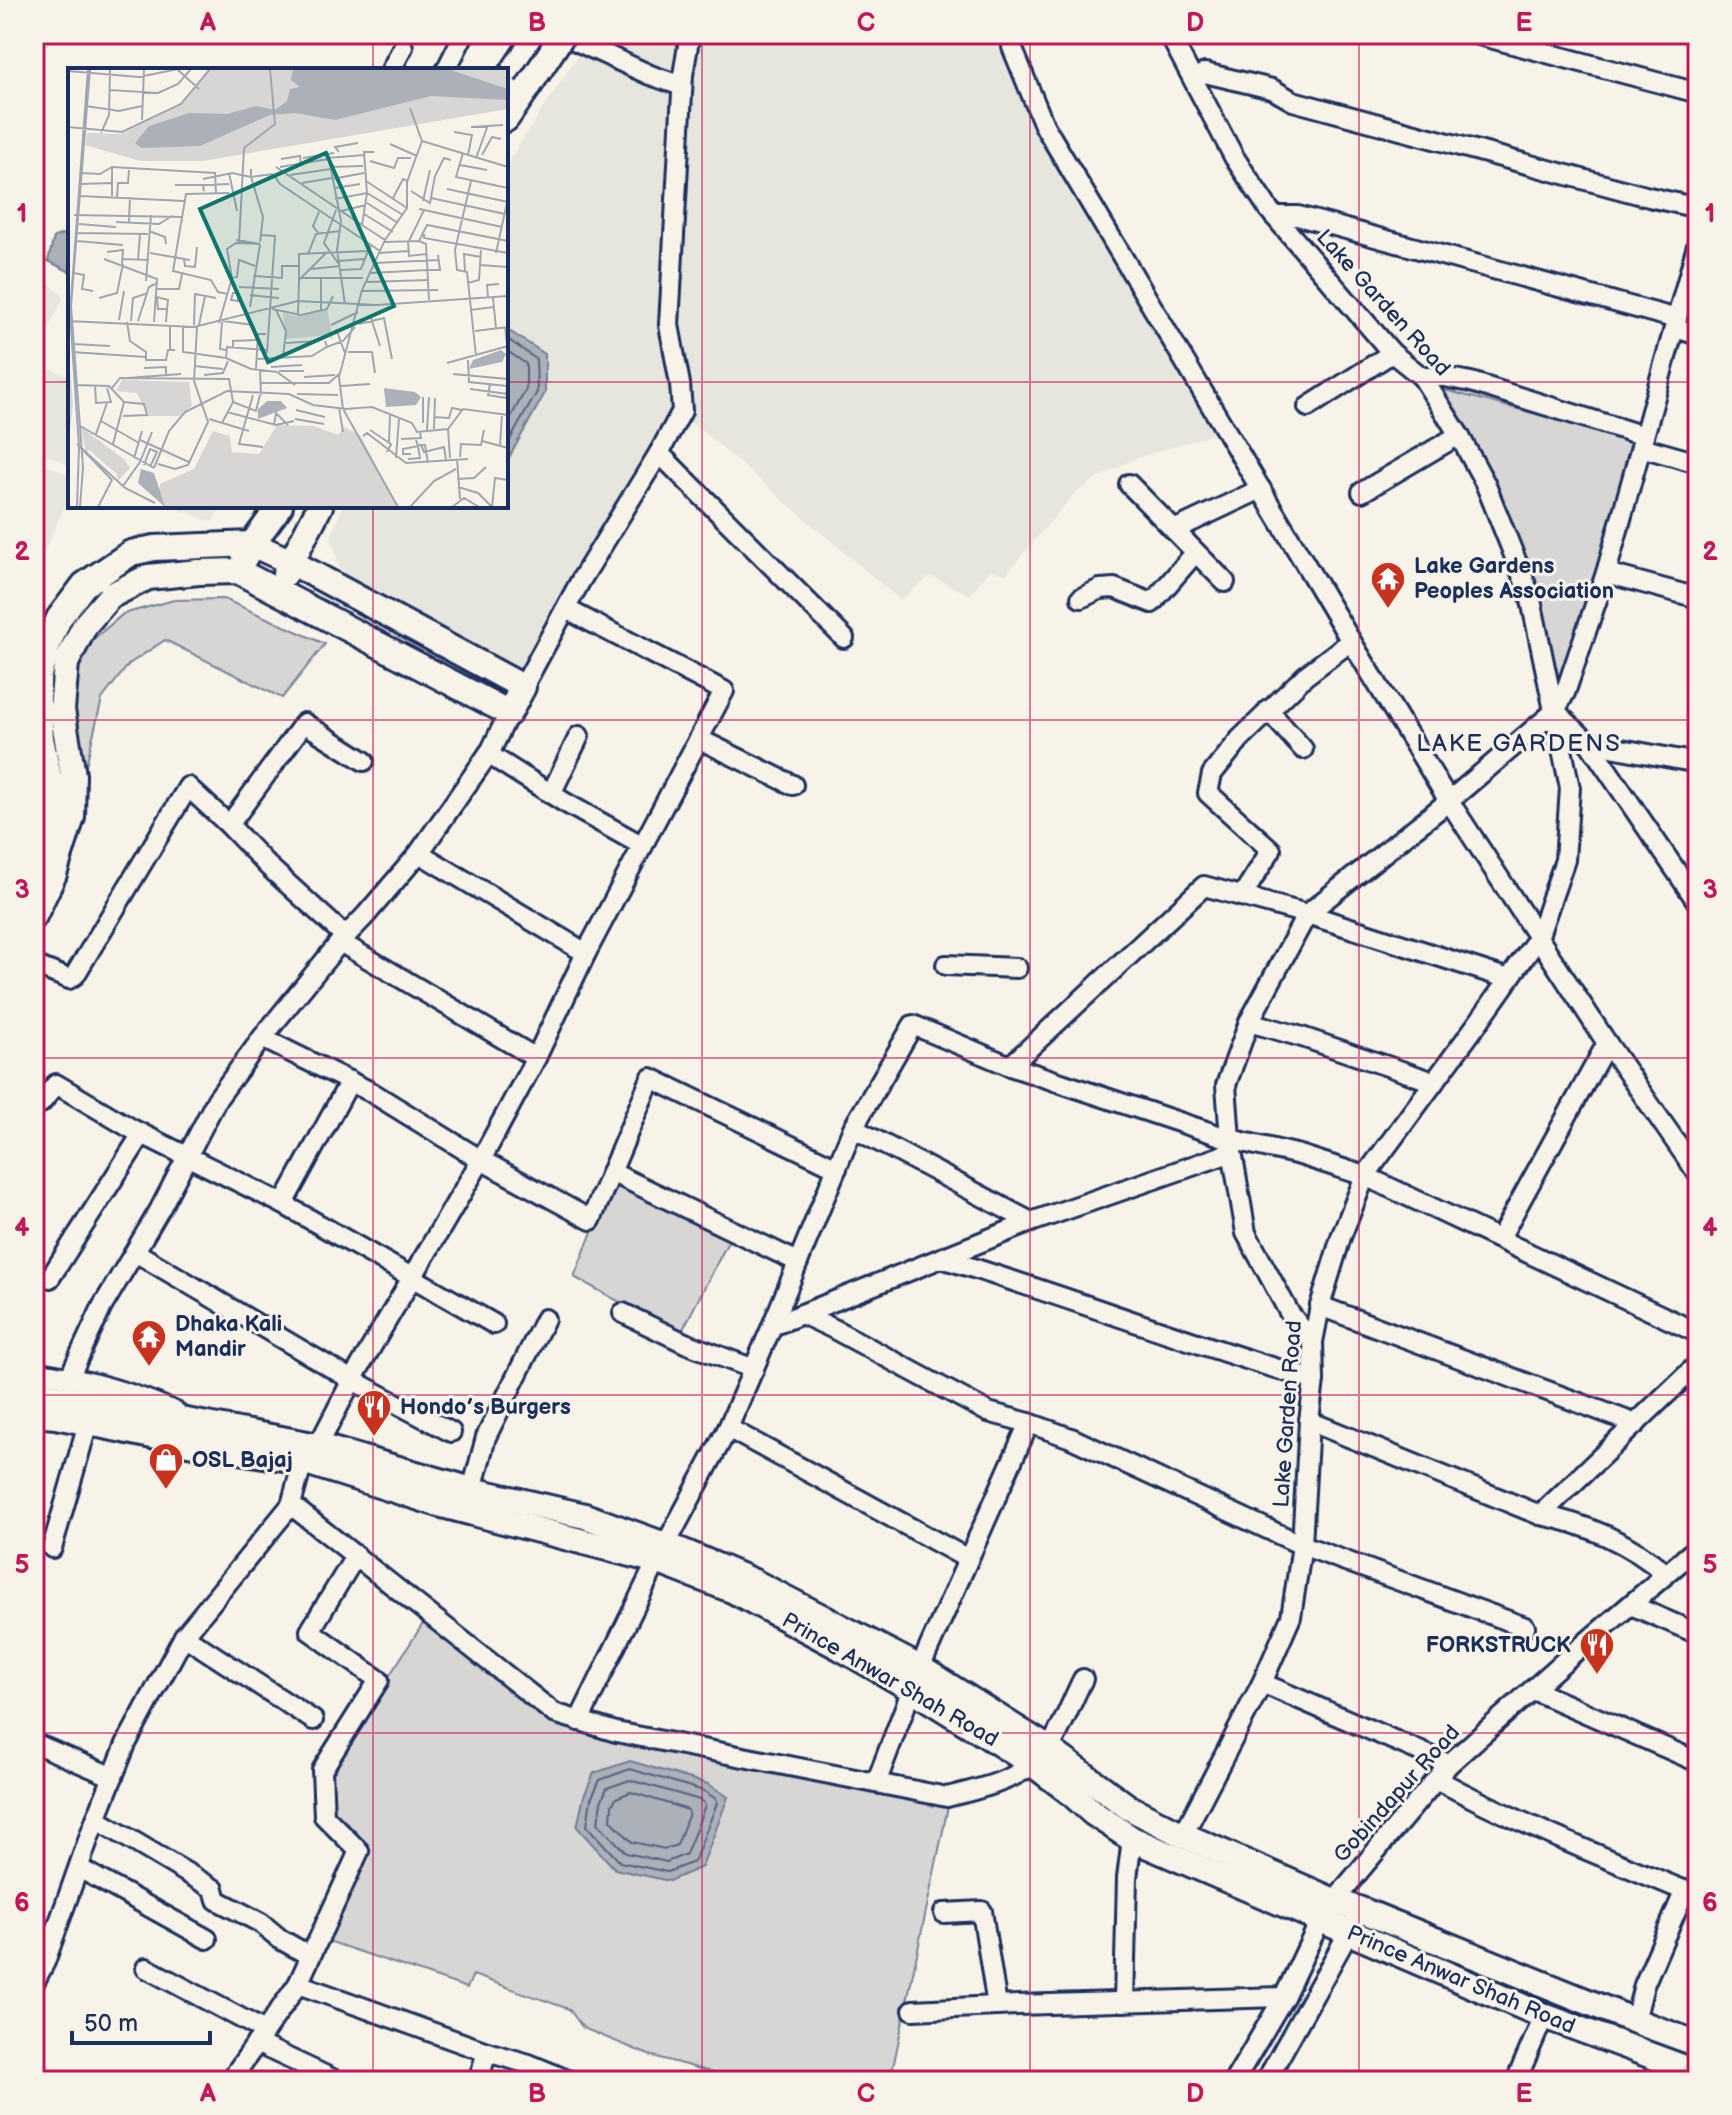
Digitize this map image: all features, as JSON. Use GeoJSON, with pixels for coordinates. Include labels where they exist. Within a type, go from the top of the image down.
{"type":"FeatureCollection","features":[{"type":"Feature","properties":{"kind":"main road"},"geometry":{"type":"LineString","coordinates":[[508,109],[513,84],[538,34]]}},
{"type":"Feature","properties":{"kind":"main road"},"geometry":{"type":"LineString","coordinates":[[513,84],[562,34]]}},
{"type":"Feature","properties":{"kind":"main road"},"geometry":{"type":"LineString","coordinates":[[238,571],[252,544],[279,508]]}},
{"type":"Feature","properties":{"kind":"main road"},"geometry":{"type":"LineString","coordinates":[[278,591],[319,508]]}},
{"type":"Feature","properties":{"kind":"main road"},"geometry":{"type":"LineString","coordinates":[[34,875],[49,843],[54,803],[41,738],[38,701],[38,679],[45,652],[59,618],[84,585],[131,553],[176,546],[252,544],[523,687],[509,713],[238,571],[148,577],[110,596],[85,625],[66,663],[62,710],[73,775],[72,817],[54,874],[34,916]]}},
{"type":"Feature","properties":{"kind":"main road","name":"Prince Anwar Shah Road"},"geometry":{"type":"LineString","coordinates":[[34,1392],[203,1425],[585,1516],[841,1648],[916,1678],[1041,1757],[1183,1835],[1334,1901],[1698,2044]]}},
{"type":"Feature","properties":{"kind":"main road","name":"Prince Anwar Shah Road"},"geometry":{"type":"LineString","coordinates":[[34,1414],[181,1442],[311,1453],[442,1505],[661,1553]]}},
{"type":"Feature","properties":{"kind":"main road","name":"Prince Anwar Shah Road"},"geometry":{"type":"LineString","coordinates":[[1041,1757],[1071,1793],[1093,1813],[1132,1839],[1544,2016],[1698,2073]]}},
{"type":"Feature","properties":{"kind":"street"},"geometry":{"type":"LineString","coordinates":[[447,68],[464,34]]}},
{"type":"Feature","properties":{"kind":"street"},"geometry":{"type":"LineString","coordinates":[[562,34],[650,75],[682,86]]}},
{"type":"Feature","properties":{"kind":"street"},"geometry":{"type":"LineString","coordinates":[[523,687],[682,411],[669,325],[682,86],[690,34]]}},
{"type":"Feature","properties":{"kind":"street"},"geometry":{"type":"LineString","coordinates":[[1014,34],[1012,47],[1044,125],[1351,641],[1538,938],[1698,1174]]}},
{"type":"Feature","properties":{"kind":"street","name":"Lake Garden Road"},"geometry":{"type":"LineString","coordinates":[[1169,34],[1234,157],[1274,216],[1392,353],[1422,377],[1485,483],[1530,595],[1570,788],[1565,860],[1538,938],[1365,1176],[1341,1237],[1320,1306],[1313,1342],[1314,1380],[1302,1545],[1291,1617],[1262,1683],[1183,1835]]}},
{"type":"Feature","properties":{"kind":"street"},"geometry":{"type":"LineString","coordinates":[[1475,34],[1542,43],[1698,93]]}},
{"type":"Feature","properties":{"kind":"street"},"geometry":{"type":"LineString","coordinates":[[392,68],[403,47]]}},
{"type":"Feature","properties":{"kind":"street"},"geometry":{"type":"LineString","coordinates":[[1193,78],[1205,73],[1272,89],[1293,101],[1698,208]]}},
{"type":"Feature","properties":{"kind":"street"},"geometry":{"type":"LineString","coordinates":[[1274,216],[1298,216],[1676,324],[1698,335]]}},
{"type":"Feature","properties":{"kind":"street"},"geometry":{"type":"LineString","coordinates":[[1313,1342],[1290,1314],[1246,1233],[1231,1144],[1226,1085],[1249,1022],[1307,914],[1449,801],[1555,711],[1565,693],[1606,573],[1698,242]]}},
{"type":"Feature","properties":{"kind":"street"},"geometry":{"type":"LineString","coordinates":[[1308,407],[1392,353]]}},
{"type":"Feature","properties":{"kind":"street"},"geometry":{"type":"LineString","coordinates":[[1422,377],[1471,382],[1698,463]]}},
{"type":"Feature","properties":{"kind":"street"},"geometry":{"type":"LineString","coordinates":[[1362,492],[1459,435]]}},
{"type":"Feature","properties":{"kind":"street"},"geometry":{"type":"LineString","coordinates":[[659,453],[844,638]]}},
{"type":"Feature","properties":{"kind":"street"},"geometry":{"type":"LineString","coordinates":[[1129,484],[1225,582]]}},
{"type":"Feature","properties":{"kind":"street"},"geometry":{"type":"LineString","coordinates":[[1174,530],[1261,489]]}},
{"type":"Feature","properties":{"kind":"street"},"geometry":{"type":"LineString","coordinates":[[1081,598],[1100,589],[1114,588],[1152,603],[1195,553]]}},
{"type":"Feature","properties":{"kind":"street"},"geometry":{"type":"LineString","coordinates":[[1606,573],[1698,598]]}},
{"type":"Feature","properties":{"kind":"street"},"geometry":{"type":"LineString","coordinates":[[34,1983],[40,1959],[79,1868],[126,1744],[184,1636],[291,1505],[311,1453],[481,1160],[724,691],[566,609]]}},
{"type":"Feature","properties":{"kind":"street"},"geometry":{"type":"LineString","coordinates":[[1242,896],[1271,850],[1208,793],[1212,774],[1268,710],[1305,676],[1351,641]]}},
{"type":"Feature","properties":{"kind":"street"},"geometry":{"type":"LineString","coordinates":[[1268,710],[1303,749]]}},
{"type":"Feature","properties":{"kind":"street"},"geometry":{"type":"LineString","coordinates":[[1555,711],[1589,743],[1698,903]]}},
{"type":"Feature","properties":{"kind":"street"},"geometry":{"type":"LineString","coordinates":[[69,1378],[102,1307],[217,1099],[342,939],[419,853],[488,754],[509,713]]}},
{"type":"Feature","properties":{"kind":"street"},"geometry":{"type":"LineString","coordinates":[[229,825],[304,723],[364,761]]}},
{"type":"Feature","properties":{"kind":"street"},"geometry":{"type":"LineString","coordinates":[[551,794],[579,736]]}},
{"type":"Feature","properties":{"kind":"street"},"geometry":{"type":"LineString","coordinates":[[699,739],[793,785]]}},
{"type":"Feature","properties":{"kind":"street"},"geometry":{"type":"LineString","coordinates":[[1589,743],[1698,763]]}},
{"type":"Feature","properties":{"kind":"street"},"geometry":{"type":"LineString","coordinates":[[488,754],[643,846]]}},
{"type":"Feature","properties":{"kind":"street"},"geometry":{"type":"LineString","coordinates":[[34,965],[69,979],[75,975],[188,787],[342,939],[536,1058]]}},
{"type":"Feature","properties":{"kind":"street"},"geometry":{"type":"LineString","coordinates":[[419,853],[586,953]]}},
{"type":"Feature","properties":{"kind":"street"},"geometry":{"type":"LineString","coordinates":[[1010,1066],[1204,886],[1307,914],[1509,979]]}},
{"type":"Feature","properties":{"kind":"street"},"geometry":{"type":"LineString","coordinates":[[946,965],[1017,968]]}},
{"type":"Feature","properties":{"kind":"street"},"geometry":{"type":"LineString","coordinates":[[1249,1022],[1434,1082]]}},
{"type":"Feature","properties":{"kind":"street"},"geometry":{"type":"LineString","coordinates":[[579,1721],[661,1553],[728,1428],[853,1128],[913,1025],[1010,1066],[1231,1144],[1300,1155],[1365,1176],[1698,1333]]}},
{"type":"Feature","properties":{"kind":"street"},"geometry":{"type":"LineString","coordinates":[[262,1038],[371,1092],[481,1160],[591,1220],[651,1078],[837,1168]]}},
{"type":"Feature","properties":{"kind":"street"},"geometry":{"type":"LineString","coordinates":[[1500,1238],[1607,1043]]}},
{"type":"Feature","properties":{"kind":"street"},"geometry":{"type":"LineString","coordinates":[[283,1204],[350,1081]]}},
{"type":"Feature","properties":{"kind":"street"},"geometry":{"type":"LineString","coordinates":[[41,1103],[56,1084],[142,1134],[283,1204],[494,1324]]}},
{"type":"Feature","properties":{"kind":"street"},"geometry":{"type":"LineString","coordinates":[[853,1128],[1031,1222]]}},
{"type":"Feature","properties":{"kind":"street"},"geometry":{"type":"LineString","coordinates":[[50,1278],[142,1134]]}},
{"type":"Feature","properties":{"kind":"street"},"geometry":{"type":"LineString","coordinates":[[772,1326],[1031,1222],[1221,1156],[1231,1144]]}},
{"type":"Feature","properties":{"kind":"street"},"geometry":{"type":"LineString","coordinates":[[611,1172],[798,1262]]}},
{"type":"Feature","properties":{"kind":"street"},"geometry":{"type":"LineString","coordinates":[[135,1252],[352,1380],[451,1432]]}},
{"type":"Feature","properties":{"kind":"street"},"geometry":{"type":"LineString","coordinates":[[941,1258],[1314,1380]]}},
{"type":"Feature","properties":{"kind":"street"},"geometry":{"type":"LineString","coordinates":[[1320,1306],[1636,1424]]}},
{"type":"Feature","properties":{"kind":"street"},"geometry":{"type":"LineString","coordinates":[[623,1313],[685,1343],[754,1369]]}},
{"type":"Feature","properties":{"kind":"street"},"geometry":{"type":"LineString","coordinates":[[802,1314],[988,1412],[1071,1438],[1302,1545],[1525,1627]]}},
{"type":"Feature","properties":{"kind":"street"},"geometry":{"type":"LineString","coordinates":[[472,1490],[486,1437],[545,1319]]}},
{"type":"Feature","properties":{"kind":"street"},"geometry":{"type":"LineString","coordinates":[[1540,1515],[1698,1364]]}},
{"type":"Feature","properties":{"kind":"street"},"geometry":{"type":"LineString","coordinates":[[34,1371],[112,1388],[203,1425]]}},
{"type":"Feature","properties":{"kind":"street"},"geometry":{"type":"LineString","coordinates":[[1309,1421],[1540,1515],[1560,1518],[1598,1532],[1648,1558],[1666,1574]]}},
{"type":"Feature","properties":{"kind":"street"},"geometry":{"type":"LineString","coordinates":[[52,1548],[88,1423]]}},
{"type":"Feature","properties":{"kind":"street"},"geometry":{"type":"LineString","coordinates":[[876,1783],[916,1678],[1029,1423]]}},
{"type":"Feature","properties":{"kind":"street"},"geometry":{"type":"LineString","coordinates":[[728,1428],[968,1559]]}},
{"type":"Feature","properties":{"kind":"street"},"geometry":{"type":"LineString","coordinates":[[291,1505],[554,1713],[616,1732],[947,1797],[988,1787],[1041,1757],[1083,1679]]}},
{"type":"Feature","properties":{"kind":"street","name":"Gobindapur Road"},"geometry":{"type":"LineString","coordinates":[[1234,2081],[1284,1997],[1320,1921],[1449,1764],[1698,1547]]}},
{"type":"Feature","properties":{"kind":"street"},"geometry":{"type":"LineString","coordinates":[[230,2081],[298,1984],[359,1851],[324,1816],[322,1770],[379,1680],[310,1631],[356,1555]]}},
{"type":"Feature","properties":{"kind":"street"},"geometry":{"type":"LineString","coordinates":[[1631,1605],[1698,1634]]}},
{"type":"Feature","properties":{"kind":"street"},"geometry":{"type":"LineString","coordinates":[[184,1636],[313,1720]]}},
{"type":"Feature","properties":{"kind":"street"},"geometry":{"type":"LineString","coordinates":[[1262,1683],[1449,1764]]}},
{"type":"Feature","properties":{"kind":"street"},"geometry":{"type":"LineString","coordinates":[[1533,1690],[1698,1762]]}},
{"type":"Feature","properties":{"kind":"street"},"geometry":{"type":"LineString","coordinates":[[34,1743],[113,1777]]}},
{"type":"Feature","properties":{"kind":"street"},"geometry":{"type":"LineString","coordinates":[[1438,1780],[1602,1857],[1692,1893],[1644,1985],[1635,2021]]}},
{"type":"Feature","properties":{"kind":"street"},"geometry":{"type":"LineString","coordinates":[[96,1819],[190,1873],[214,1889],[217,1900],[261,1923],[280,1939],[310,1956]]}},
{"type":"Feature","properties":{"kind":"street"},"geometry":{"type":"LineString","coordinates":[[1124,2002],[1127,1878],[1132,1839]]}},
{"type":"Feature","properties":{"kind":"street"},"geometry":{"type":"LineString","coordinates":[[79,1868],[207,1939]]}},
{"type":"Feature","properties":{"kind":"street"},"geometry":{"type":"LineString","coordinates":[[1266,2081],[1361,1910]]}},
{"type":"Feature","properties":{"kind":"street"},"geometry":{"type":"LineString","coordinates":[[944,1913],[982,1911],[997,2006]]}},
{"type":"Feature","properties":{"kind":"street"},"geometry":{"type":"LineString","coordinates":[[146,1968],[337,2081]]}},
{"type":"Feature","properties":{"kind":"street"},"geometry":{"type":"LineString","coordinates":[[298,1984],[570,2081]]}},
{"type":"Feature","properties":{"kind":"street"},"geometry":{"type":"LineString","coordinates":[[913,2010],[1284,1997]]}},
{"type":"Feature","properties":{"kind":"street"},"geometry":{"type":"LineString","coordinates":[[1516,2081],[1544,2016]]}},
{"type":"Feature","properties":{"kind":"street"},"geometry":{"type":"LineString","coordinates":[[478,2081],[487,2052]]}},
{"type":"Feature","properties":{"kind":"shaded area"},"geometry":{"type":"Polygon","coordinates":[[[592,34],[929,34],[946,43],[951,34],[1009,34],[1007,46],[1222,431],[1134,459],[1101,476],[1073,495],[1006,574],[990,570],[970,595],[931,576],[900,600],[700,429],[677,414],[523,676],[363,600],[342,575],[331,538],[341,508],[508,508],[508,162],[592,34]]]}},
{"type":"Feature","properties":{"kind":"shaded area"},"geometry":{"type":"Polygon","coordinates":[[[34,272],[64,296],[34,360],[34,272]]]}},
{"type":"Feature","properties":{"kind":"shaded area"},"geometry":{"type":"Polygon","coordinates":[[[34,363],[68,376],[68,465],[34,448],[34,363]]]}},
{"type":"Feature","properties":{"kind":"shaded area"},"geometry":{"type":"Polygon","coordinates":[[[1430,390],[1449,391],[1638,441],[1559,692],[1532,574],[1491,480],[1430,390]]]}},
{"type":"Feature","properties":{"kind":"shaded area"},"geometry":{"type":"Polygon","coordinates":[[[34,459],[68,475],[68,500],[34,572],[34,459]]]}},
{"type":"Feature","properties":{"kind":"shaded area"},"geometry":{"type":"Polygon","coordinates":[[[176,508],[220,508],[212,522],[176,508]]]}},
{"type":"Feature","properties":{"kind":"shaded area"},"geometry":{"type":"Polygon","coordinates":[[[224,599],[325,644],[282,698],[165,640],[129,664],[102,699],[85,769],[68,714],[68,678],[90,642],[123,614],[174,600],[224,599]]]}},
{"type":"Feature","properties":{"kind":"shaded area"},"geometry":{"type":"Polygon","coordinates":[[[613,1179],[731,1236],[680,1335],[574,1277],[613,1179]]]}},
{"type":"Feature","properties":{"kind":"shaded area"},"geometry":{"type":"Polygon","coordinates":[[[426,1619],[547,1716],[949,1802],[891,2077],[879,2078],[878,2081],[744,2081],[649,2055],[583,2028],[569,2009],[473,1975],[467,1988],[325,1940],[368,1853],[331,1814],[330,1768],[426,1619]]]}},
{"type":"Feature","properties":{"kind":"water"},"geometry":{"type":"Polygon","coordinates":[[[68,233],[68,271],[48,261],[54,237],[68,233]]]}},
{"type":"Feature","properties":{"kind":"water"},"geometry":{"type":"Polygon","coordinates":[[[508,330],[545,354],[545,393],[508,459],[508,330]]]}},
{"type":"Feature","properties":{"kind":"water"},"geometry":{"type":"Polygon","coordinates":[[[630,1761],[708,1784],[728,1797],[702,1867],[669,1881],[615,1869],[577,1827],[584,1796],[594,1773],[630,1761]]]}},
{"type":"Feature","properties":{"kind":"place","name":"Lake Gardens Peoples Association"},"geometry":{"type":"Point","coordinates":[1388,610]}},
{"type":"Feature","properties":{"kind":"place","name":"Dhaka Kali Mandir"},"geometry":{"type":"Point","coordinates":[149,1368]}},
{"type":"Feature","properties":{"kind":"place","name":"Hondo’s Burgers"},"geometry":{"type":"Point","coordinates":[374,1438]}},
{"type":"Feature","properties":{"kind":"place","name":"OSL Bajaj"},"geometry":{"type":"Point","coordinates":[166,1491]}},
{"type":"Feature","properties":{"kind":"place","name":"FORKSTRUCK"},"geometry":{"type":"Point","coordinates":[1597,1676]}},
{"type":"Feature","properties":{"kind":"district","name":"LAKE GARDENS"},"geometry":{"type":"Point","coordinates":[1519,743]}}]}
